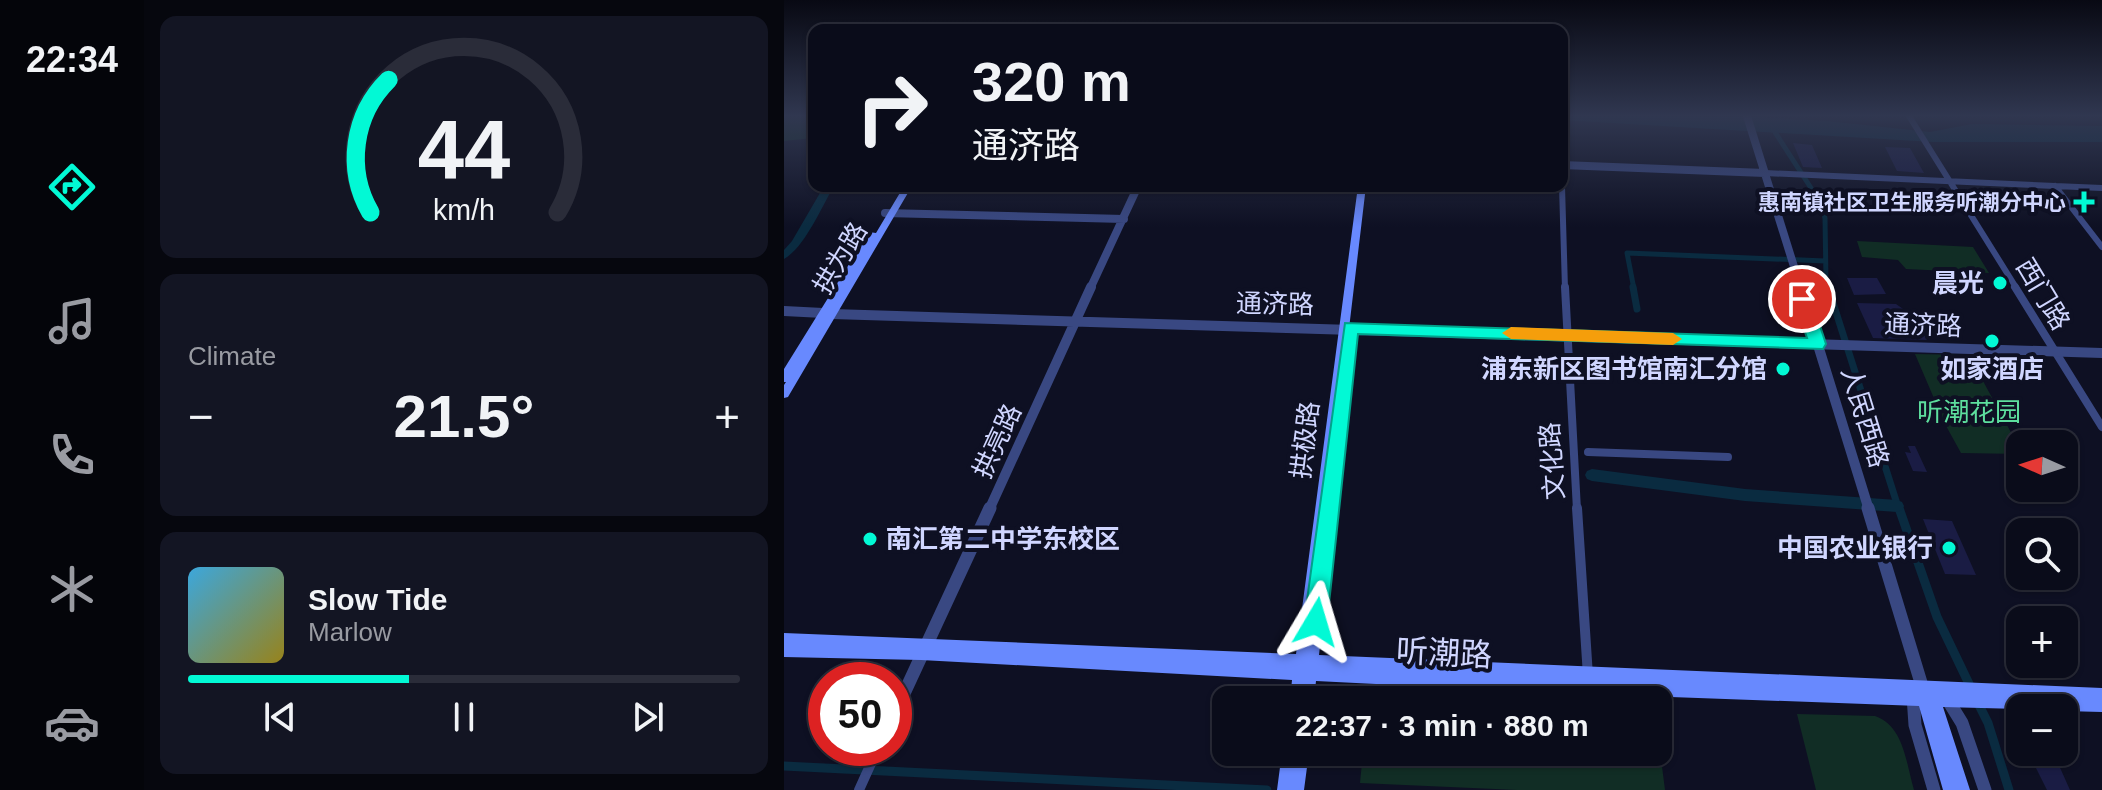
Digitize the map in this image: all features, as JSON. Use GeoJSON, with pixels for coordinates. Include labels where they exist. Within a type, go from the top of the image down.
{"type":"FeatureCollection","features":[{"type":"Feature","properties":{"kind":"main road","name":"拱为路"},"geometry":{"type":"LineString","coordinates":[[889,213],[898,192]]}},
{"type":"Feature","properties":{"kind":"main road","name":"拱为路"},"geometry":{"type":"LineString","coordinates":[[784,378],[904,192]]}},
{"type":"Feature","properties":{"kind":"main road","name":"拱极路"},"geometry":{"type":"LineString","coordinates":[[1307,686],[1306,668],[1363,192]]}},
{"type":"Feature","properties":{"kind":"main road","name":"拱为路"},"geometry":{"type":"LineString","coordinates":[[784,394],[827,314]]}},
{"type":"Feature","properties":{"kind":"main road","name":"听潮路"},"geometry":{"type":"LineString","coordinates":[[784,640],[1306,668],[1927,695],[1968,693],[2102,705]]}},
{"type":"Feature","properties":{"kind":"main road","name":"听潮路"},"geometry":{"type":"LineString","coordinates":[[784,650],[924,649]]}},
{"type":"Feature","properties":{"kind":"main road","name":"拱极路"},"geometry":{"type":"LineString","coordinates":[[1301,686],[1306,668]]}},
{"type":"Feature","properties":{"kind":"main road","name":"听潮路"},"geometry":{"type":"LineString","coordinates":[[1927,695],[1968,693]]}},
{"type":"Feature","properties":{"kind":"main road","name":"听潮路"},"geometry":{"type":"LineString","coordinates":[[1985,694],[2102,695]]}},
{"type":"Feature","properties":{"kind":"main road","name":"人民西路"},"geometry":{"type":"LineString","coordinates":[[1927,695],[1951,790]]}},
{"type":"Feature","properties":{"kind":"main road","name":"人民西路"},"geometry":{"type":"LineString","coordinates":[[1927,695],[1962,790]]}},
{"type":"Feature","properties":{"kind":"street","name":"人民西路"},"geometry":{"type":"LineString","coordinates":[[1759,153],[1871,516],[1908,647],[1927,695],[1962,723],[1985,790]]}},
{"type":"Feature","properties":{"kind":"street","name":"西门路"},"geometry":{"type":"LineString","coordinates":[[1933,153],[2102,427]]}},
{"type":"Feature","properties":{"kind":"street"},"geometry":{"type":"LineString","coordinates":[[1568,165],[2102,188]]}},
{"type":"Feature","properties":{"kind":"street"},"geometry":{"type":"LineString","coordinates":[[2055,186],[2102,247]]}},
{"type":"Feature","properties":{"kind":"street","name":"拱亮路"},"geometry":{"type":"LineString","coordinates":[[912,675],[1135,192]]}},
{"type":"Feature","properties":{"kind":"street","name":"文化路"},"geometry":{"type":"LineString","coordinates":[[1562,192],[1566,335],[1588,680]]}},
{"type":"Feature","properties":{"kind":"street"},"geometry":{"type":"LineString","coordinates":[[889,213],[1124,219]]}},
{"type":"Feature","properties":{"kind":"street","name":"通济路"},"geometry":{"type":"LineString","coordinates":[[784,311],[1076,323],[1347,328],[2102,353]]}},
{"type":"Feature","properties":{"kind":"street"},"geometry":{"type":"LineString","coordinates":[[1588,452],[1728,457]]}},
{"type":"Feature","properties":{"kind":"street","name":"人民西路"},"geometry":{"type":"LineString","coordinates":[[1927,695],[1915,725],[1934,790]]}},
{"type":"Feature","properties":{"kind":"street"},"geometry":{"type":"LineString","coordinates":[[859,790],[870,766]]}},
{"type":"Feature","properties":{"kind":"green space"},"geometry":{"type":"Polygon","coordinates":[[[1857,241],[1973,247],[1989,273],[1906,269],[1898,260],[1862,257],[1857,241]]]}},
{"type":"Feature","properties":{"kind":"green space","name":"听潮花园"},"geometry":{"type":"Polygon","coordinates":[[[1915,354],[1966,355],[1971,359],[2010,430],[2006,430],[2006,454],[1961,453],[1915,354]]]}},
{"type":"Feature","properties":{"kind":"green space"},"geometry":{"type":"Polygon","coordinates":[[[1797,714],[1875,716],[1885,721],[1898,737],[1914,790],[1816,790],[1797,714]]]}},
{"type":"Feature","properties":{"kind":"green space"},"geometry":{"type":"Polygon","coordinates":[[[1362,766],[1662,766],[1665,790],[1517,790],[1360,783],[1362,766]]]}},
{"type":"Feature","properties":{"kind":"building"},"geometry":{"type":"Polygon","coordinates":[[[1797,153],[1815,153],[1822,168],[1803,167],[1797,153]]]}},
{"type":"Feature","properties":{"kind":"building"},"geometry":{"type":"Polygon","coordinates":[[[1888,153],[1913,153],[1924,173],[1897,171],[1888,153]]]}},
{"type":"Feature","properties":{"kind":"building"},"geometry":{"type":"Polygon","coordinates":[[[1847,278],[1877,278],[1886,294],[1854,295],[1847,278]]]}},
{"type":"Feature","properties":{"kind":"building"},"geometry":{"type":"Polygon","coordinates":[[[1857,303],[1896,304],[1916,318],[1927,340],[1873,338],[1857,303]]]}},
{"type":"Feature","properties":{"kind":"building"},"geometry":{"type":"Polygon","coordinates":[[[1908,446],[1915,446],[1927,472],[1913,471],[1905,452],[1911,453],[1908,446]]]}},
{"type":"Feature","properties":{"kind":"building","name":"中国农业银行"},"geometry":{"type":"Polygon","coordinates":[[[1923,519],[1952,521],[1976,575],[1945,574],[1923,519]]]}},
{"type":"Feature","properties":{"kind":"building"},"geometry":{"type":"Polygon","coordinates":[[[2035,766],[2059,766],[2070,790],[2047,790],[2035,766]]]}},
{"type":"Feature","properties":{"kind":"waterway"},"geometry":{"type":"LineString","coordinates":[[1788,153],[1820,202],[1825,218],[1826,280],[1829,289]]}},
{"type":"Feature","properties":{"kind":"waterway"},"geometry":{"type":"LineString","coordinates":[[784,256],[796,243],[826,192]]}},
{"type":"Feature","properties":{"kind":"waterway"},"geometry":{"type":"LineString","coordinates":[[1634,289],[1627,253],[1825,261]]}},
{"type":"Feature","properties":{"kind":"waterway"},"geometry":{"type":"LineString","coordinates":[[1633,287],[1637,309]]}},
{"type":"Feature","properties":{"kind":"waterway"},"geometry":{"type":"LineString","coordinates":[[1828,287],[1899,510]]}},
{"type":"Feature","properties":{"kind":"waterway"},"geometry":{"type":"LineString","coordinates":[[1592,475],[1745,495],[1897,506]]}},
{"type":"Feature","properties":{"kind":"waterway"},"geometry":{"type":"LineString","coordinates":[[1899,508],[1937,617],[1971,688]]}},
{"type":"Feature","properties":{"kind":"waterway"},"geometry":{"type":"LineString","coordinates":[[1978,703],[1988,723],[2009,790]]}},
{"type":"Feature","properties":{"kind":"waterway"},"geometry":{"type":"LineString","coordinates":[[784,766],[1267,790]]}},
{"type":"Feature","properties":{"kind":"slow traffic"},"geometry":{"type":"LineString","coordinates":[[1511,333],[1673,339]]}},
{"type":"Feature","properties":{"kind":"place","name":"惠南镇社区卫生服务听潮分中心"},"geometry":{"type":"Point","coordinates":[2084,202]}},
{"type":"Feature","properties":{"kind":"place","name":"晨光"},"geometry":{"type":"Point","coordinates":[2000,283]}},
{"type":"Feature","properties":{"kind":"place","name":"如家酒店"},"geometry":{"type":"Point","coordinates":[1992,341]}},
{"type":"Feature","properties":{"kind":"place","name":"浦东新区图书馆南汇分馆"},"geometry":{"type":"Point","coordinates":[1783,369]}},
{"type":"Feature","properties":{"kind":"place","name":"南汇第二中学东校区"},"geometry":{"type":"Point","coordinates":[870,539]}},
{"type":"Feature","properties":{"kind":"place","name":"中国农业银行"},"geometry":{"type":"Point","coordinates":[1949,548]}},
{"type":"Feature","properties":{"kind":"route"},"geometry":{"type":"LineString","coordinates":[[1316,622],[1351,328],[1817,344],[1802,299]]}}]}
